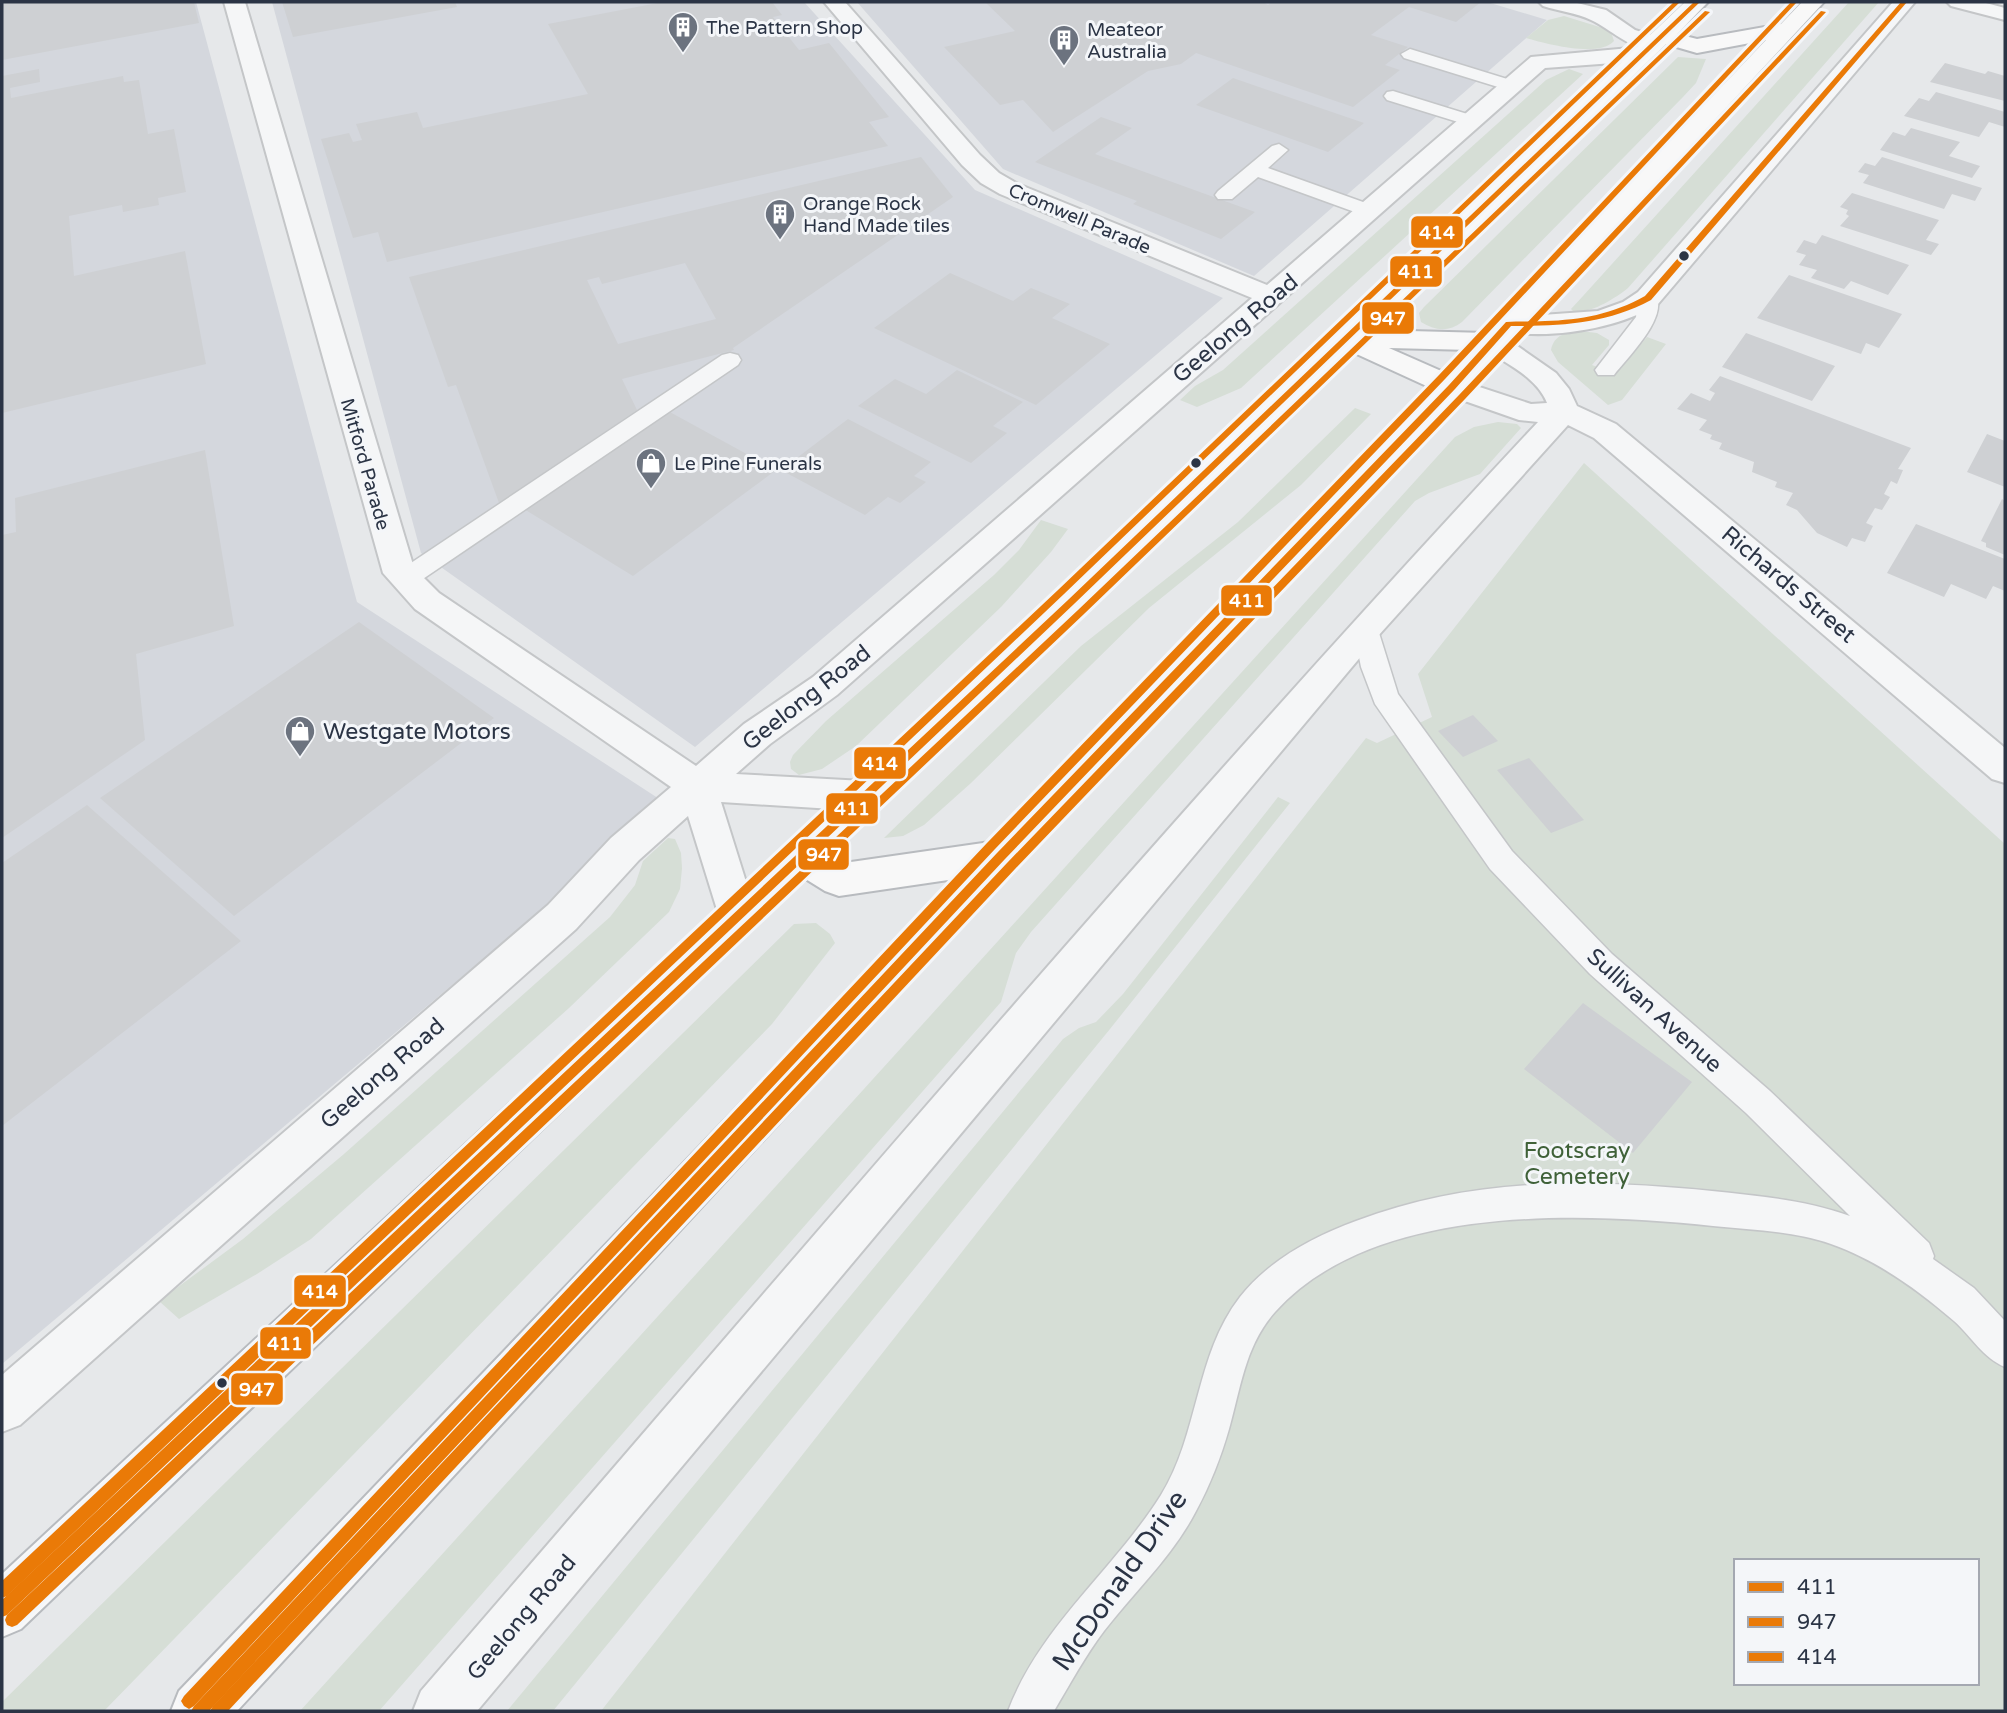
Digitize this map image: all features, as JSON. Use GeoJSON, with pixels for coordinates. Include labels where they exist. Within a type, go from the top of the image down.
{"type":"FeatureCollection","features":[{"type":"Feature","properties":{"kind":"highway"},"geometry":{"type":"LineString","coordinates":[[2,1610],[1071,603],[1697,2]]}},
{"type":"Feature","properties":{"kind":"highway"},"geometry":{"type":"LineString","coordinates":[[199,1711],[1001,856],[1452,387],[1812,2]]}},
{"type":"Feature","properties":{"kind":"highway"},"geometry":{"type":"LineString","coordinates":[[1652,44],[1697,46],[1787,29]]}},
{"type":"Feature","properties":{"kind":"highway"},"geometry":{"type":"LineString","coordinates":[[1345,338],[1501,333]]}},
{"type":"Feature","properties":{"kind":"highway"},"geometry":{"type":"LineString","coordinates":[[1345,338],[1452,387]]}},
{"type":"Feature","properties":{"kind":"highway"},"geometry":{"type":"LineString","coordinates":[[801,856],[839,880],[1001,856]]}},
{"type":"Feature","properties":{"kind":"street","name":"Mitford Parade"},"geometry":{"type":"LineString","coordinates":[[234,2],[399,573],[427,601],[698,786]]}},
{"type":"Feature","properties":{"kind":"street","name":"Cromwell Parade"},"geometry":{"type":"LineString","coordinates":[[834,2],[971,160],[990,178],[1009,189],[1272,298]]}},
{"type":"Feature","properties":{"kind":"street"},"geometry":{"type":"LineString","coordinates":[[1550,2],[1605,8],[1627,35],[1652,44]]}},
{"type":"Feature","properties":{"kind":"street"},"geometry":{"type":"LineString","coordinates":[[1501,333],[1602,319],[1627,310],[1648,298],[1903,2]]}},
{"type":"Feature","properties":{"kind":"street"},"geometry":{"type":"LineString","coordinates":[[1958,2],[2005,14]]}},
{"type":"Feature","properties":{"kind":"street","name":"Geelong Road"},"geometry":{"type":"LineString","coordinates":[[2,1407],[562,917],[625,849],[757,733],[825,686],[1539,62],[1652,44]]}},
{"type":"Feature","properties":{"kind":"street"},"geometry":{"type":"LineString","coordinates":[[1501,333],[1552,385],[1563,400],[1564,411]]}},
{"type":"Feature","properties":{"kind":"street","name":"Richards Street"},"geometry":{"type":"LineString","coordinates":[[1452,387],[1529,413],[1564,411],[1605,431],[2005,769]]}},
{"type":"Feature","properties":{"kind":"street","name":"Geelong Road"},"geometry":{"type":"LineString","coordinates":[[441,1711],[1108,925],[1366,627],[1564,411]]}},
{"type":"Feature","properties":{"kind":"street"},"geometry":{"type":"LineString","coordinates":[[737,917],[698,786],[864,796]]}},
{"type":"Feature","properties":{"kind":"lane"},"geometry":{"type":"LineString","coordinates":[[1410,54],[1511,86]]}},
{"type":"Feature","properties":{"kind":"lane"},"geometry":{"type":"LineString","coordinates":[[1393,96],[1471,121]]}},
{"type":"Feature","properties":{"kind":"lane"},"geometry":{"type":"LineString","coordinates":[[1225,195],[1279,150]]}},
{"type":"Feature","properties":{"kind":"lane"},"geometry":{"type":"LineString","coordinates":[[1255,170],[1370,211]]}},
{"type":"Feature","properties":{"kind":"lane"},"geometry":{"type":"LineString","coordinates":[[1606,370],[1647,318],[1648,298]]}},
{"type":"Feature","properties":{"kind":"lane"},"geometry":{"type":"LineString","coordinates":[[405,579],[730,360]]}},
{"type":"Feature","properties":{"kind":"lane","name":"Sullivan Avenue"},"geometry":{"type":"LineString","coordinates":[[1366,627],[1374,667],[1385,697],[1501,860],[1601,964],[1758,1102],[1844,1183],[2005,1348]]}},
{"type":"Feature","properties":{"kind":"lane","name":"McDonald Drive"},"geometry":{"type":"LineString","coordinates":[[1030,1711],[1078,1631],[1156,1538],[1178,1504],[1201,1453],[1227,1366],[1245,1322],[1286,1277],[1313,1259],[1355,1238],[1434,1212],[1532,1200],[1597,1201],[1804,1219],[1828,1223],[1872,1242],[1945,1290],[1974,1314]]}},
{"type":"Feature","properties":{"kind":"shaded area"},"geometry":{"type":"Polygon","coordinates":[[[2,2],[196,2],[357,602],[667,804],[2,1364],[2,2]]]}},
{"type":"Feature","properties":{"kind":"shaded area"},"geometry":{"type":"Polygon","coordinates":[[[272,2],[804,2],[975,190],[1223,298],[695,747],[421,553],[272,2]]]}},
{"type":"Feature","properties":{"kind":"shaded area"},"geometry":{"type":"Polygon","coordinates":[[[857,2],[1487,2],[1547,20],[1254,276],[1003,169],[857,2]]]}},
{"type":"Feature","properties":{"kind":"green space"},"geometry":{"type":"Polygon","coordinates":[[[1849,2],[1879,2],[1628,288],[1595,308],[1573,311],[1571,309],[1849,2]]]}},
{"type":"Feature","properties":{"kind":"green space"},"geometry":{"type":"Polygon","coordinates":[[[1564,16],[1606,29],[1611,32],[1614,41],[1597,49],[1585,49],[1526,38],[1548,20],[1564,16]]]}},
{"type":"Feature","properties":{"kind":"green space"},"geometry":{"type":"Polygon","coordinates":[[[1678,57],[1706,59],[1696,83],[1683,97],[1462,322],[1442,329],[1421,322],[1419,313],[1424,307],[1678,57]]]}},
{"type":"Feature","properties":{"kind":"green space"},"geometry":{"type":"Polygon","coordinates":[[[1569,69],[1583,74],[1241,388],[1197,407],[1180,400],[1195,386],[1223,370],[1546,80],[1569,69]]]}},
{"type":"Feature","properties":{"kind":"green space"},"geometry":{"type":"Polygon","coordinates":[[[1580,331],[1597,333],[1609,340],[1609,345],[1592,365],[1616,374],[1647,337],[1666,344],[1622,400],[1608,405],[1558,362],[1551,350],[1561,335],[1580,331]]]}},
{"type":"Feature","properties":{"kind":"green space"},"geometry":{"type":"Polygon","coordinates":[[[1355,408],[1371,414],[1301,485],[1149,608],[971,783],[924,825],[903,836],[884,838],[1081,646],[1238,522],[1355,408]]]}},
{"type":"Feature","properties":{"kind":"green space"},"geometry":{"type":"Polygon","coordinates":[[[1498,422],[1517,424],[1521,428],[1480,474],[1415,501],[1031,932],[1016,953],[1001,1002],[379,1711],[300,1711],[1455,437],[1474,427],[1498,422]]]}},
{"type":"Feature","properties":{"kind":"green space","name":"Footscray Cemetery"},"geometry":{"type":"Polygon","coordinates":[[[1584,463],[2005,844],[2005,1711],[601,1711],[1366,738],[1377,743],[1432,717],[1418,674],[1584,463]]]}},
{"type":"Feature","properties":{"kind":"green space"},"geometry":{"type":"Polygon","coordinates":[[[1041,520],[1068,529],[1001,607],[856,746],[822,769],[799,775],[791,769],[793,755],[826,721],[994,575],[1019,550],[1041,520]]]}},
{"type":"Feature","properties":{"kind":"green space"},"geometry":{"type":"Polygon","coordinates":[[[1278,797],[1290,803],[1110,1029],[553,1711],[507,1711],[1063,1039],[1079,1028],[1096,1022],[1123,994],[1278,797]]]}},
{"type":"Feature","properties":{"kind":"green space"},"geometry":{"type":"Polygon","coordinates":[[[668,838],[675,839],[681,853],[682,868],[680,889],[669,912],[569,1008],[311,1239],[179,1319],[159,1301],[243,1239],[344,1154],[610,917],[635,885],[643,861],[668,838]]]}},
{"type":"Feature","properties":{"kind":"green space"},"geometry":{"type":"Polygon","coordinates":[[[816,923],[830,934],[835,943],[772,1024],[104,1711],[2,1711],[2,1702],[794,924],[816,923]]]}},
{"type":"Feature","properties":{"kind":"building"},"geometry":{"type":"Polygon","coordinates":[[[2,2],[194,2],[199,23],[2,60],[2,2]]]}},
{"type":"Feature","properties":{"kind":"building"},"geometry":{"type":"Polygon","coordinates":[[[282,2],[455,2],[457,7],[293,37],[282,2]]]}},
{"type":"Feature","properties":{"kind":"building"},"geometry":{"type":"Polygon","coordinates":[[[663,2],[772,2],[782,15],[773,17],[799,50],[829,43],[889,117],[869,122],[888,146],[387,262],[378,232],[353,238],[321,139],[349,133],[353,142],[362,140],[356,124],[417,112],[423,128],[588,94],[548,24],[663,2]]]}},
{"type":"Feature","properties":{"kind":"building"},"geometry":{"type":"Polygon","coordinates":[[[985,2],[1263,2],[1268,5],[1272,2],[1481,2],[1456,22],[1409,7],[1371,35],[1408,47],[1385,65],[1400,70],[1353,107],[1196,53],[1181,64],[1148,71],[1053,132],[1023,100],[1000,105],[944,47],[1015,31],[985,2]]]}},
{"type":"Feature","properties":{"kind":"building"},"geometry":{"type":"Polygon","coordinates":[[[1945,63],[1985,74],[1988,71],[2005,76],[2005,101],[1930,82],[1945,63]]]}},
{"type":"Feature","properties":{"kind":"building"},"geometry":{"type":"Polygon","coordinates":[[[39,69],[40,82],[10,88],[11,98],[123,76],[124,82],[139,80],[148,134],[174,129],[186,192],[158,198],[159,205],[123,212],[122,205],[69,216],[74,276],[185,251],[206,364],[2,413],[2,76],[39,69]]]}},
{"type":"Feature","properties":{"kind":"building"},"geometry":{"type":"Polygon","coordinates":[[[1233,78],[1364,123],[1328,152],[1196,105],[1233,78]]]}},
{"type":"Feature","properties":{"kind":"building"},"geometry":{"type":"Polygon","coordinates":[[[1936,92],[2005,112],[2005,127],[1989,122],[1979,137],[1904,116],[1919,98],[1929,101],[1936,92]]]}},
{"type":"Feature","properties":{"kind":"building"},"geometry":{"type":"Polygon","coordinates":[[[1101,117],[1132,128],[1095,154],[1255,212],[1221,239],[1133,204],[1137,201],[1035,162],[1101,117]]]}},
{"type":"Feature","properties":{"kind":"building"},"geometry":{"type":"Polygon","coordinates":[[[1911,128],[1960,142],[1949,156],[1980,166],[1972,178],[1880,150],[1893,132],[1905,136],[1911,128]]]}},
{"type":"Feature","properties":{"kind":"building"},"geometry":{"type":"Polygon","coordinates":[[[921,157],[953,197],[733,348],[734,350],[622,379],[637,410],[499,503],[456,385],[448,387],[409,277],[921,157]],[[685,263],[602,284],[599,277],[587,280],[618,344],[716,319],[685,263]]]}},
{"type":"Feature","properties":{"kind":"building"},"geometry":{"type":"Polygon","coordinates":[[[1882,157],[1982,188],[1975,201],[1952,194],[1944,209],[1863,183],[1869,175],[1858,172],[1865,163],[1875,166],[1882,157]]]}},
{"type":"Feature","properties":{"kind":"building"},"geometry":{"type":"Polygon","coordinates":[[[1852,193],[1939,220],[1926,240],[1939,244],[1931,255],[1840,226],[1849,216],[1846,214],[1848,210],[1840,207],[1852,193]]]}},
{"type":"Feature","properties":{"kind":"building"},"geometry":{"type":"Polygon","coordinates":[[[1822,235],[1909,265],[1888,295],[1851,281],[1844,289],[1811,278],[1817,270],[1799,265],[1806,255],[1796,252],[1804,240],[1816,244],[1822,235]]]}},
{"type":"Feature","properties":{"kind":"building"},"geometry":{"type":"Polygon","coordinates":[[[950,273],[1013,301],[1031,288],[1070,304],[1052,318],[1110,344],[1036,405],[874,328],[950,273]]]}},
{"type":"Feature","properties":{"kind":"building"},"geometry":{"type":"Polygon","coordinates":[[[1789,275],[1902,314],[1879,348],[1866,343],[1861,354],[1757,318],[1789,275]]]}},
{"type":"Feature","properties":{"kind":"building"},"geometry":{"type":"Polygon","coordinates":[[[1746,333],[1835,366],[1812,401],[1722,367],[1746,333]]]}},
{"type":"Feature","properties":{"kind":"building"},"geometry":{"type":"Polygon","coordinates":[[[957,370],[1023,402],[993,426],[1007,433],[971,463],[858,406],[895,379],[926,394],[957,370]]]}},
{"type":"Feature","properties":{"kind":"building"},"geometry":{"type":"Polygon","coordinates":[[[1720,376],[1911,448],[1898,469],[1903,470],[1897,484],[1891,481],[1884,494],[1890,497],[1882,510],[1875,508],[1866,523],[1873,526],[1865,542],[1852,538],[1847,547],[1817,533],[1797,510],[1786,505],[1793,493],[1775,487],[1777,482],[1752,472],[1754,462],[1719,449],[1722,443],[1710,439],[1712,435],[1699,430],[1707,420],[1677,409],[1691,393],[1710,401],[1715,393],[1709,390],[1720,376]]]}},
{"type":"Feature","properties":{"kind":"building","name":"Le Pine Funerals"},"geometry":{"type":"Polygon","coordinates":[[[668,411],[776,470],[633,576],[524,509],[668,411]]]}},
{"type":"Feature","properties":{"kind":"building"},"geometry":{"type":"Polygon","coordinates":[[[848,419],[931,462],[914,476],[926,482],[900,503],[888,497],[865,515],[781,470],[848,419]]]}},
{"type":"Feature","properties":{"kind":"building"},"geometry":{"type":"Polygon","coordinates":[[[1987,434],[2005,441],[2005,487],[1967,472],[1987,434]]]}},
{"type":"Feature","properties":{"kind":"building"},"geometry":{"type":"Polygon","coordinates":[[[205,450],[234,626],[136,654],[145,740],[2,838],[2,535],[16,532],[15,498],[205,450]]]}},
{"type":"Feature","properties":{"kind":"building"},"geometry":{"type":"Polygon","coordinates":[[[2002,499],[2005,501],[2005,555],[1986,547],[1986,543],[1981,541],[2002,499]]]}},
{"type":"Feature","properties":{"kind":"building"},"geometry":{"type":"Polygon","coordinates":[[[1916,524],[2005,559],[2005,591],[1993,586],[1986,599],[1951,584],[1944,597],[1887,573],[1916,524]]]}},
{"type":"Feature","properties":{"kind":"building","name":"Westgate Motors"},"geometry":{"type":"Polygon","coordinates":[[[359,622],[494,718],[234,916],[100,798],[359,622]]]}},
{"type":"Feature","properties":{"kind":"building"},"geometry":{"type":"Polygon","coordinates":[[[1473,715],[1498,741],[1463,757],[1438,731],[1473,715]]]}},
{"type":"Feature","properties":{"kind":"building"},"geometry":{"type":"Polygon","coordinates":[[[1529,758],[1584,820],[1551,833],[1497,770],[1529,758]]]}},
{"type":"Feature","properties":{"kind":"building"},"geometry":{"type":"Polygon","coordinates":[[[87,805],[241,941],[2,1126],[2,863],[87,805]]]}},
{"type":"Feature","properties":{"kind":"building"},"geometry":{"type":"Polygon","coordinates":[[[1583,1003],[1692,1082],[1633,1153],[1524,1069],[1583,1003]]]}},
{"type":"Feature","properties":{"kind":"transit line","name":"414"},"geometry":{"type":"LineString","coordinates":[[2,1591],[1061,592],[1677,2]]}},
{"type":"Feature","properties":{"kind":"transit line","name":"411"},"geometry":{"type":"LineString","coordinates":[[2,1610],[1071,602],[1697,2]]}},
{"type":"Feature","properties":{"kind":"transit line","name":"414"},"geometry":{"type":"LineString","coordinates":[[189,1701],[991,846],[1442,377],[1794,2]]}},
{"type":"Feature","properties":{"kind":"transit line","name":"411"},"geometry":{"type":"LineString","coordinates":[[199,1711],[1001,856],[1452,387],[1509,324],[1563,323],[1598,318],[1632,307],[1648,298],[1904,2]]}},
{"type":"Feature","properties":{"kind":"transit line","name":"947"},"geometry":{"type":"LineString","coordinates":[[12,1620],[1081,612],[1707,12]]}},
{"type":"Feature","properties":{"kind":"transit line","name":"947"},"geometry":{"type":"LineString","coordinates":[[218,1711],[1011,866],[1462,397],[1823,12]]}},
{"type":"Feature","properties":{"kind":"place","name":"The Pattern Shop"},"geometry":{"type":"Point","coordinates":[683,54]}},
{"type":"Feature","properties":{"kind":"place","name":"Meateor Australia"},"geometry":{"type":"Point","coordinates":[1064,67]}},
{"type":"Feature","properties":{"kind":"place","name":"Orange Rock Hand Made tiles"},"geometry":{"type":"Point","coordinates":[780,241]}},
{"type":"Feature","properties":{"kind":"place","name":"Le Pine Funerals"},"geometry":{"type":"Point","coordinates":[651,490]}},
{"type":"Feature","properties":{"kind":"place","name":"Westgate Motors"},"geometry":{"type":"Point","coordinates":[300,758]}}]}
